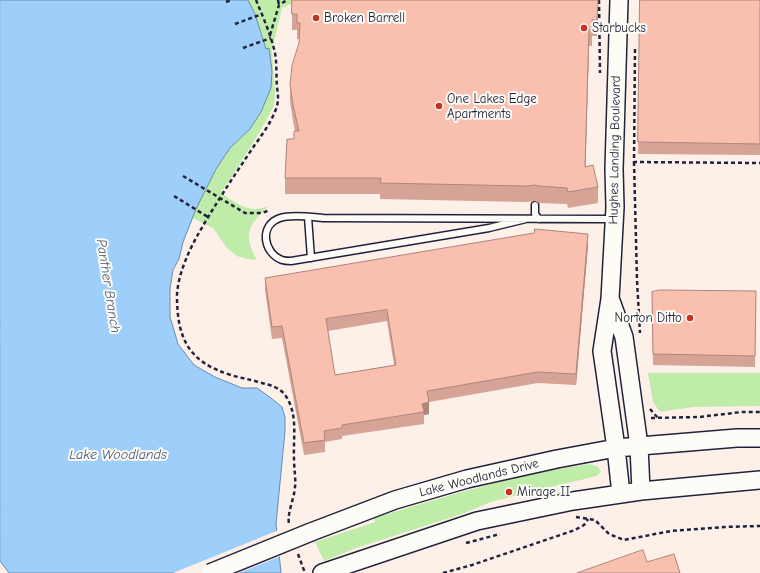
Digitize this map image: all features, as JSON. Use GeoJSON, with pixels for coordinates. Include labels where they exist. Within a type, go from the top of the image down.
{"type":"FeatureCollection","features":[{"type":"Feature","properties":{"kind":"main road","name":"Hughes Landing Boulevard"},"geometry":{"type":"LineString","coordinates":[[619,0],[614,169],[615,208],[613,219],[610,299],[602,351],[616,448],[620,494]]}},
{"type":"Feature","properties":{"kind":"main road","name":"Hughes Landing Boulevard"},"geometry":{"type":"LineString","coordinates":[[610,299],[624,337],[639,446],[642,491]]}},
{"type":"Feature","properties":{"kind":"main road","name":"Lake Woodlands Drive"},"geometry":{"type":"LineString","coordinates":[[210,573],[395,500],[466,479],[616,448],[737,438],[760,438]]}},
{"type":"Feature","properties":{"kind":"main road"},"geometry":{"type":"LineString","coordinates":[[325,572],[477,521],[573,501],[620,494],[760,480]]}},
{"type":"Feature","properties":{"kind":"lane"},"geometry":{"type":"LineString","coordinates":[[536,205],[536,214],[539,219]]}},
{"type":"Feature","properties":{"kind":"lane"},"geometry":{"type":"LineString","coordinates":[[526,219],[481,229],[292,261],[282,260],[275,255],[266,240],[266,232],[272,222],[280,217],[288,216],[613,219]]}},
{"type":"Feature","properties":{"kind":"lane"},"geometry":{"type":"LineString","coordinates":[[308,217],[311,258]]}},
{"type":"Feature","properties":{"kind":"path"},"geometry":{"type":"LineString","coordinates":[[226,2],[231,0]]}},
{"type":"Feature","properties":{"kind":"path"},"geometry":{"type":"LineString","coordinates":[[256,0],[275,54],[279,98],[277,109],[208,217],[192,246],[181,275],[178,293],[178,318],[184,342],[194,357],[211,368],[231,376],[278,388],[282,391],[293,409],[295,488],[288,514],[290,529]]}},
{"type":"Feature","properties":{"kind":"path"},"geometry":{"type":"LineString","coordinates":[[270,37],[279,5],[278,0]]}},
{"type":"Feature","properties":{"kind":"path"},"geometry":{"type":"LineString","coordinates":[[279,5],[287,0]]}},
{"type":"Feature","properties":{"kind":"path"},"geometry":{"type":"LineString","coordinates":[[235,24],[262,14]]}},
{"type":"Feature","properties":{"kind":"path"},"geometry":{"type":"LineString","coordinates":[[243,48],[270,37]]}},
{"type":"Feature","properties":{"kind":"path"},"geometry":{"type":"LineString","coordinates":[[635,46],[634,162],[640,340]]}},
{"type":"Feature","properties":{"kind":"path"},"geometry":{"type":"LineString","coordinates":[[634,162],[760,163]]}},
{"type":"Feature","properties":{"kind":"path"},"geometry":{"type":"LineString","coordinates":[[183,176],[220,198]]}},
{"type":"Feature","properties":{"kind":"path"},"geometry":{"type":"LineString","coordinates":[[174,196],[208,217]]}},
{"type":"Feature","properties":{"kind":"path"},"geometry":{"type":"LineString","coordinates":[[648,407],[658,418]]}},
{"type":"Feature","properties":{"kind":"path"},"geometry":{"type":"LineString","coordinates":[[635,418],[698,417],[742,412],[760,412]]}},
{"type":"Feature","properties":{"kind":"path"},"geometry":{"type":"LineString","coordinates":[[574,517],[595,520],[610,534],[624,540],[671,531],[760,526]]}},
{"type":"Feature","properties":{"kind":"path"},"geometry":{"type":"LineString","coordinates":[[443,573],[472,565],[575,530],[584,526],[588,519]]}},
{"type":"Feature","properties":{"kind":"path"},"geometry":{"type":"LineString","coordinates":[[461,544],[506,532]]}},
{"type":"Feature","properties":{"kind":"path"},"geometry":{"type":"LineString","coordinates":[[297,549],[305,573]]}},
{"type":"Feature","properties":{"kind":"green space"},"geometry":{"type":"Polygon","coordinates":[[[248,0],[294,0],[294,2],[282,8],[272,51],[275,93],[274,106],[256,138],[221,193],[244,207],[255,209],[269,206],[252,224],[250,230],[250,244],[257,260],[237,256],[227,248],[213,228],[192,218],[195,212],[174,193],[197,206],[216,169],[230,148],[250,129],[261,112],[266,49],[255,14],[248,0]]]}},
{"type":"Feature","properties":{"kind":"green space"},"geometry":{"type":"Polygon","coordinates":[[[648,373],[760,373],[760,406],[693,407],[660,412],[653,402],[648,373]]]}},
{"type":"Feature","properties":{"kind":"green space"},"geometry":{"type":"Polygon","coordinates":[[[590,464],[598,467],[601,472],[596,476],[585,479],[491,502],[462,514],[356,548],[324,561],[315,542],[375,522],[374,518],[454,494],[562,468],[590,464]]]}},
{"type":"Feature","properties":{"kind":"water","name":"Lake Woodlands"},"geometry":{"type":"Polygon","coordinates":[[[0,0],[248,0],[255,14],[266,49],[269,48],[272,71],[271,88],[261,112],[250,129],[230,148],[216,169],[196,209],[183,242],[179,259],[173,270],[170,288],[170,317],[178,344],[194,365],[215,377],[242,388],[257,388],[282,407],[285,417],[285,431],[276,524],[281,573],[9,573],[0,561],[0,0]]]}},
{"type":"Feature","properties":{"kind":"pier"},"geometry":{"type":"Polygon","coordinates":[[[279,530],[281,556],[239,573],[173,573],[279,530]]]}},
{"type":"Feature","properties":{"kind":"building","name":"One Lakes Edge Apartments"},"geometry":{"type":"Polygon","coordinates":[[[292,0],[598,0],[597,20],[592,20],[592,29],[589,30],[585,167],[593,165],[598,187],[568,192],[567,188],[535,185],[380,183],[381,178],[285,178],[287,139],[294,139],[294,131],[299,131],[290,85],[292,65],[299,43],[300,23],[297,23],[297,14],[292,14],[292,0]]]}},
{"type":"Feature","properties":{"kind":"building"},"geometry":{"type":"Polygon","coordinates":[[[640,0],[760,0],[760,144],[638,142],[640,0]]]}},
{"type":"Feature","properties":{"kind":"building"},"geometry":{"type":"Polygon","coordinates":[[[535,229],[588,234],[576,374],[538,372],[427,391],[429,402],[422,404],[424,412],[342,425],[342,428],[324,431],[325,440],[304,443],[282,326],[272,327],[265,278],[534,233],[535,229]],[[387,310],[326,319],[335,375],[396,365],[387,310]]]}},
{"type":"Feature","properties":{"kind":"building"},"geometry":{"type":"Polygon","coordinates":[[[660,290],[756,291],[755,356],[653,354],[652,292],[660,290]]]}},
{"type":"Feature","properties":{"kind":"building"},"geometry":{"type":"Polygon","coordinates":[[[643,550],[647,562],[674,554],[680,573],[577,573],[643,550]]]}},
{"type":"Feature","properties":{"kind":"place","name":"Broken Barrell"},"geometry":{"type":"Point","coordinates":[316,18]}},
{"type":"Feature","properties":{"kind":"place","name":"Starbucks"},"geometry":{"type":"Point","coordinates":[584,28]}},
{"type":"Feature","properties":{"kind":"place","name":"One Lakes Edge Apartments"},"geometry":{"type":"Point","coordinates":[439,106]}},
{"type":"Feature","properties":{"kind":"place","name":"Norton Ditto"},"geometry":{"type":"Point","coordinates":[690,318]}},
{"type":"Feature","properties":{"kind":"place","name":"Mirage II"},"geometry":{"type":"Point","coordinates":[509,492]}},
{"type":"Feature","properties":{"kind":"water label","name":"Panther Branch"},"geometry":{"type":"Point","coordinates":[108,286]}}]}
